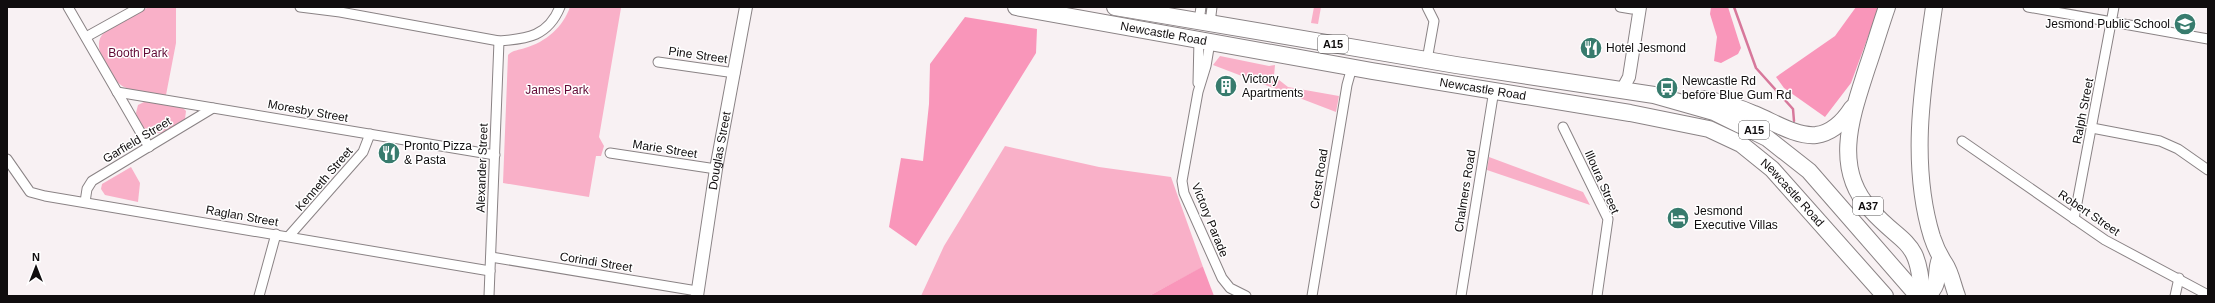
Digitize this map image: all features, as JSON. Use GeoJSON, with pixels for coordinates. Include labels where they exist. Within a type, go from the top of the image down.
{"type":"FeatureCollection","features":[{"type":"Feature","properties":{"kind":"highway","name":"Newcastle Road"},"geometry":{"type":"LineString","coordinates":[[1016,7],[1352,67],[1618,111],[1698,126],[1719,132],[1741,144],[1760,157],[1791,187],[1885,296]]}},
{"type":"Feature","properties":{"kind":"highway","name":"Newcastle Road"},"geometry":{"type":"LineString","coordinates":[[1116,7],[1206,14],[1428,60],[1670,98],[1727,117],[1767,138],[1809,171],[1918,296]]}},
{"type":"Feature","properties":{"kind":"highway","name":"A37"},"geometry":{"type":"LineString","coordinates":[[1887,7],[1856,102],[1847,144],[1847,159],[1852,177],[1865,204],[1906,241],[1914,253],[1921,272],[1922,296]]}},
{"type":"Feature","properties":{"kind":"highway"},"geometry":{"type":"LineString","coordinates":[[1934,7],[1920,108],[1920,152],[1927,215],[1940,259],[1946,265],[1957,296]]}},
{"type":"Feature","properties":{"kind":"highway"},"geometry":{"type":"LineString","coordinates":[[1204,40],[1206,14]]}},
{"type":"Feature","properties":{"kind":"highway"},"geometry":{"type":"LineString","coordinates":[[1618,111],[1622,90]]}},
{"type":"Feature","properties":{"kind":"highway"},"geometry":{"type":"LineString","coordinates":[[1670,98],[1678,94],[1714,101],[1811,135],[1827,132],[1837,126],[1846,117],[1856,102]]}},
{"type":"Feature","properties":{"kind":"highway"},"geometry":{"type":"LineString","coordinates":[[1927,296],[1937,281],[1936,268],[1940,259]]}},
{"type":"Feature","properties":{"kind":"street"},"geometry":{"type":"LineString","coordinates":[[68,7],[149,147]]}},
{"type":"Feature","properties":{"kind":"street"},"geometry":{"type":"LineString","coordinates":[[86,37],[140,7]]}},
{"type":"Feature","properties":{"kind":"street"},"geometry":{"type":"LineString","coordinates":[[300,7],[340,12],[499,40],[524,39],[544,31],[560,7]]}},
{"type":"Feature","properties":{"kind":"street","name":"Douglas Street"},"geometry":{"type":"LineString","coordinates":[[697,293],[716,169],[735,73],[746,7]]}},
{"type":"Feature","properties":{"kind":"street"},"geometry":{"type":"LineString","coordinates":[[1427,7],[1434,21],[1428,60]]}},
{"type":"Feature","properties":{"kind":"street"},"geometry":{"type":"LineString","coordinates":[[1620,7],[1635,8],[1621,75],[1622,90]]}},
{"type":"Feature","properties":{"kind":"street"},"geometry":{"type":"LineString","coordinates":[[2028,7],[2208,39]]}},
{"type":"Feature","properties":{"kind":"street","name":"Ralph Street"},"geometry":{"type":"LineString","coordinates":[[2074,218],[2114,7]]}},
{"type":"Feature","properties":{"kind":"street","name":"Alexander Street"},"geometry":{"type":"LineString","coordinates":[[489,296],[499,40]]}},
{"type":"Feature","properties":{"kind":"street","name":"Victory Parade"},"geometry":{"type":"LineString","coordinates":[[1204,40],[1198,92],[1184,165],[1183,187],[1222,278],[1230,288],[1246,296]]}},
{"type":"Feature","properties":{"kind":"street","name":"Pine Street"},"geometry":{"type":"LineString","coordinates":[[658,62],[735,73]]}},
{"type":"Feature","properties":{"kind":"street","name":"Crest Road"},"geometry":{"type":"LineString","coordinates":[[1312,296],[1347,84],[1352,67]]}},
{"type":"Feature","properties":{"kind":"street","name":"Chalmers Road"},"geometry":{"type":"LineString","coordinates":[[1461,296],[1494,90]]}},
{"type":"Feature","properties":{"kind":"street","name":"Moresby Street"},"geometry":{"type":"LineString","coordinates":[[117,92],[495,155]]}},
{"type":"Feature","properties":{"kind":"street","name":"Garfield Street"},"geometry":{"type":"LineString","coordinates":[[85,202],[87,189],[92,182],[213,108]]}},
{"type":"Feature","properties":{"kind":"street","name":"Illoura Street"},"geometry":{"type":"LineString","coordinates":[[1563,127],[1608,219],[1597,296]]}},
{"type":"Feature","properties":{"kind":"street"},"geometry":{"type":"LineString","coordinates":[[2092,128],[2160,141],[2178,149],[2208,170]]}},
{"type":"Feature","properties":{"kind":"street","name":"Kenneth Street"},"geometry":{"type":"LineString","coordinates":[[289,236],[363,152],[370,134]]}},
{"type":"Feature","properties":{"kind":"street","name":"Robert Street"},"geometry":{"type":"LineString","coordinates":[[1962,141],[2105,240],[2179,278],[2208,295]]}},
{"type":"Feature","properties":{"kind":"street","name":"Marie Street"},"geometry":{"type":"LineString","coordinates":[[610,153],[716,169]]}},
{"type":"Feature","properties":{"kind":"street","name":"Raglan Street"},"geometry":{"type":"LineString","coordinates":[[7,159],[30,192],[490,271]]}},
{"type":"Feature","properties":{"kind":"street"},"geometry":{"type":"LineString","coordinates":[[259,296],[276,234]]}},
{"type":"Feature","properties":{"kind":"street","name":"Corindi Street"},"geometry":{"type":"LineString","coordinates":[[491,257],[697,293]]}},
{"type":"Feature","properties":{"kind":"street"},"geometry":{"type":"LineString","coordinates":[[2175,296],[2179,278]]}},
{"type":"Feature","properties":{"kind":"green space","name":"Booth Park"},"geometry":{"type":"Polygon","coordinates":[[[149,7],[176,7],[176,43],[166,95],[140,92],[119,84],[104,64],[99,48],[99,41],[106,31],[117,23],[149,7]]]}},
{"type":"Feature","properties":{"kind":"green space","name":"James Park"},"geometry":{"type":"Polygon","coordinates":[[[570,7],[621,8],[599,137],[604,146],[601,156],[596,156],[589,197],[503,183],[508,55],[514,51],[533,45],[547,38],[563,21],[570,7]]]}},
{"type":"Feature","properties":{"kind":"green space"},"geometry":{"type":"Polygon","coordinates":[[[1314,7],[1321,7],[1318,24],[1311,23],[1314,7]]]}},
{"type":"Feature","properties":{"kind":"green space"},"geometry":{"type":"Polygon","coordinates":[[[1220,56],[1269,66],[1275,65],[1274,76],[1288,87],[1339,96],[1336,112],[1213,65],[1220,56]]]}},
{"type":"Feature","properties":{"kind":"green space"},"geometry":{"type":"Polygon","coordinates":[[[146,101],[182,107],[186,111],[185,119],[171,130],[157,133],[150,132],[139,122],[136,113],[138,105],[146,101]]]}},
{"type":"Feature","properties":{"kind":"green space"},"geometry":{"type":"Polygon","coordinates":[[[1005,146],[1099,167],[1171,177],[1203,267],[1149,296],[921,296],[944,246],[1005,146]]]}},
{"type":"Feature","properties":{"kind":"green space"},"geometry":{"type":"Polygon","coordinates":[[[1489,157],[1583,192],[1590,205],[1487,170],[1489,157]]]}},
{"type":"Feature","properties":{"kind":"green space"},"geometry":{"type":"Polygon","coordinates":[[[131,167],[140,183],[138,202],[105,195],[101,189],[102,184],[131,167]]]}},
{"type":"Feature","properties":{"kind":"shaded area"},"geometry":{"type":"Polygon","coordinates":[[[1711,7],[1728,7],[1741,48],[1738,54],[1721,63],[1714,61],[1717,37],[1710,14],[1711,7]]]}},
{"type":"Feature","properties":{"kind":"shaded area"},"geometry":{"type":"Polygon","coordinates":[[[1856,7],[1879,7],[1851,83],[1825,117],[1784,88],[1776,77],[1835,36],[1856,7]]]}},
{"type":"Feature","properties":{"kind":"shaded area"},"geometry":{"type":"Polygon","coordinates":[[[965,17],[1037,29],[1036,53],[916,246],[889,227],[901,158],[923,161],[929,104],[930,64],[965,17]]]}},
{"type":"Feature","properties":{"kind":"shaded area"},"geometry":{"type":"Polygon","coordinates":[[[1202,267],[1214,296],[1149,296],[1202,267]]]}},
{"type":"Feature","properties":{"kind":"waterway"},"geometry":{"type":"LineString","coordinates":[[1734,7],[1756,68],[1793,109],[1794,121]]}},
{"type":"Feature","properties":{"kind":"place","name":"Jesmond Public School"},"geometry":{"type":"Point","coordinates":[2185,24]}},
{"type":"Feature","properties":{"kind":"place","name":"Hotel Jesmond"},"geometry":{"type":"Point","coordinates":[1591,48]}},
{"type":"Feature","properties":{"kind":"place","name":"Victory Apartments"},"geometry":{"type":"Point","coordinates":[1226,86]}},
{"type":"Feature","properties":{"kind":"place","name":"Newcastle Rd before Blue Gum Rd"},"geometry":{"type":"Point","coordinates":[1667,88]}},
{"type":"Feature","properties":{"kind":"place","name":"Pronto Pizza & Pasta"},"geometry":{"type":"Point","coordinates":[389,153]}},
{"type":"Feature","properties":{"kind":"place","name":"Jesmond Executive Villas"},"geometry":{"type":"Point","coordinates":[1678,218]}}]}
